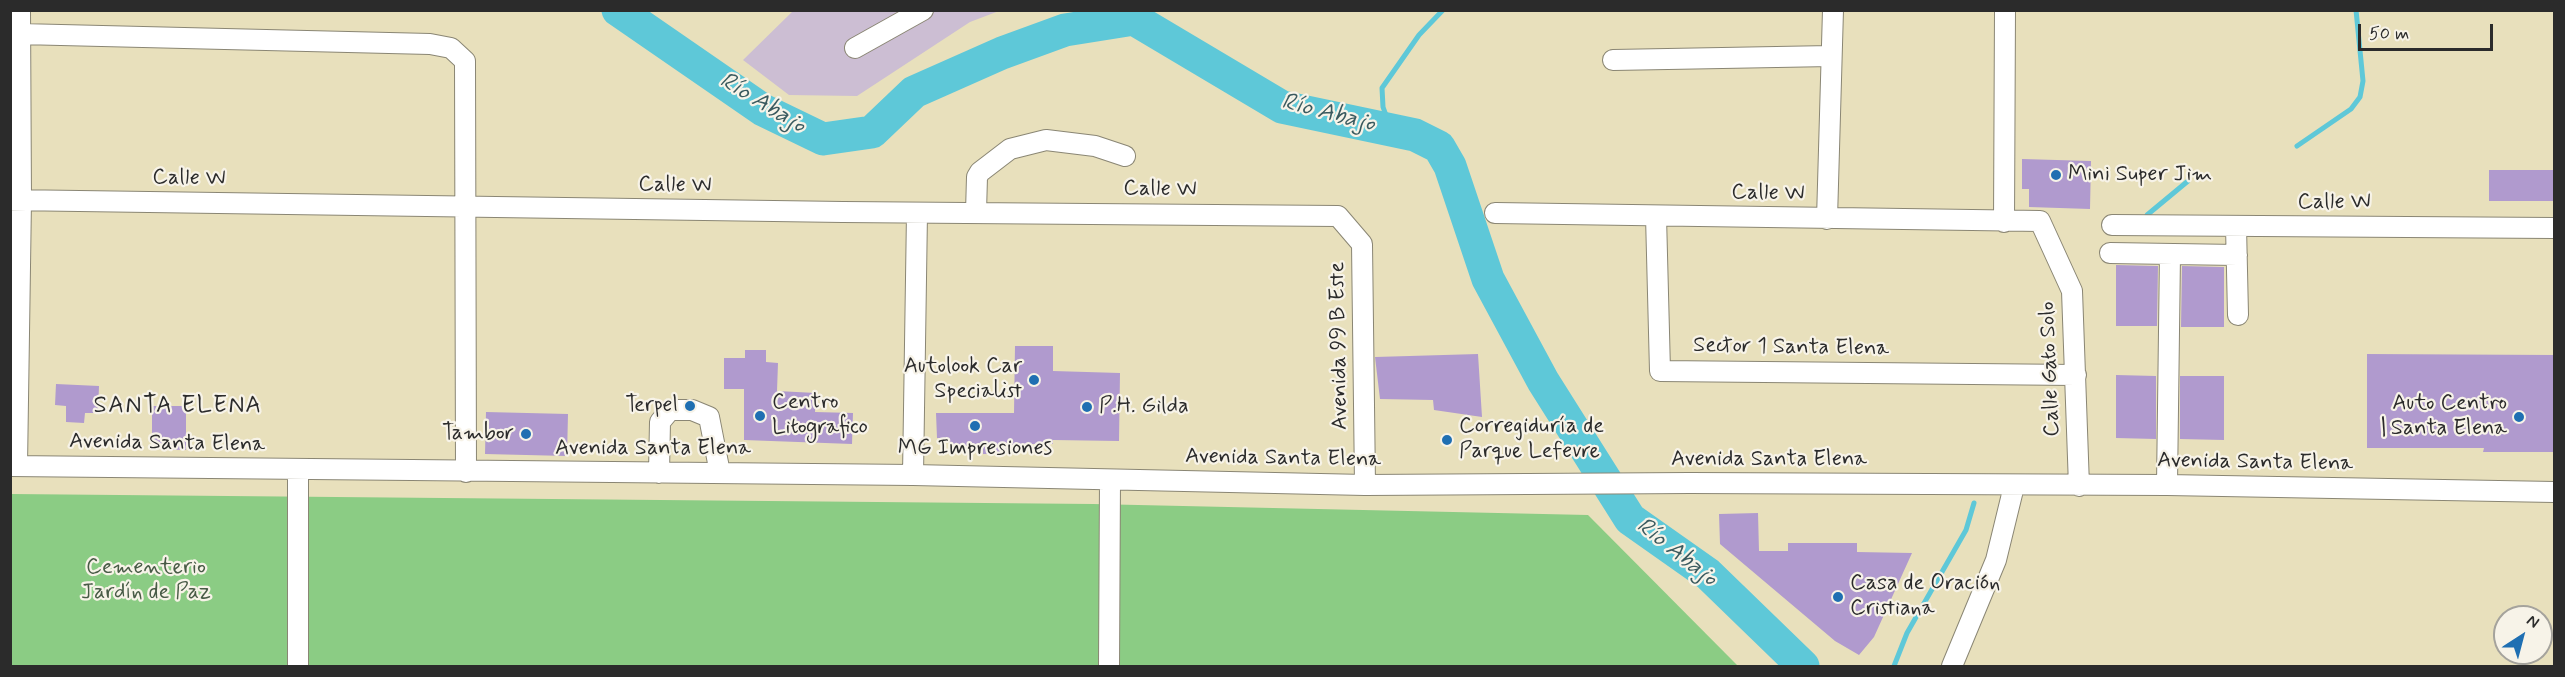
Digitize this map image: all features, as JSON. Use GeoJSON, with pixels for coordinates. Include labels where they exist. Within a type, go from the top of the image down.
{"type":"FeatureCollection","features":[{"type":"Feature","properties":{"kind":"street"},"geometry":{"type":"LineString","coordinates":[[14,466],[20,10]]}},
{"type":"Feature","properties":{"kind":"street"},"geometry":{"type":"LineString","coordinates":[[855,48],[923,10]]}},
{"type":"Feature","properties":{"kind":"street"},"geometry":{"type":"LineString","coordinates":[[1827,219],[1833,10]]}},
{"type":"Feature","properties":{"kind":"street"},"geometry":{"type":"LineString","coordinates":[[2004,222],[2005,10]]}},
{"type":"Feature","properties":{"kind":"street"},"geometry":{"type":"LineString","coordinates":[[20,34],[430,44],[451,48],[465,61],[465,472]]}},
{"type":"Feature","properties":{"kind":"street"},"geometry":{"type":"LineString","coordinates":[[1613,60],[1831,56]]}},
{"type":"Feature","properties":{"kind":"street"},"geometry":{"type":"LineString","coordinates":[[976,212],[977,177],[980,172],[1010,149],[1046,140],[1095,146],[1125,156]]}},
{"type":"Feature","properties":{"kind":"street","name":"Calle W"},"geometry":{"type":"LineString","coordinates":[[16,200],[917,213],[1338,216]]}},
{"type":"Feature","properties":{"kind":"street"},"geometry":{"type":"LineString","coordinates":[[913,475],[917,213]]}},
{"type":"Feature","properties":{"kind":"street","name":"Calle W"},"geometry":{"type":"LineString","coordinates":[[1496,213],[2040,221]]}},
{"type":"Feature","properties":{"kind":"street","name":"Avenida 99 B Este"},"geometry":{"type":"LineString","coordinates":[[1338,216],[1362,244],[1365,485]]}},
{"type":"Feature","properties":{"kind":"street","name":"Sector 1 Santa Elena"},"geometry":{"type":"LineString","coordinates":[[1656,216],[1660,370],[2076,375]]}},
{"type":"Feature","properties":{"kind":"street","name":"Calle Gato Solo"},"geometry":{"type":"LineString","coordinates":[[2040,221],[2072,291],[2079,486]]}},
{"type":"Feature","properties":{"kind":"street","name":"Calle W"},"geometry":{"type":"LineString","coordinates":[[2112,225],[2554,228]]}},
{"type":"Feature","properties":{"kind":"street"},"geometry":{"type":"LineString","coordinates":[[2236,226],[2238,315]]}},
{"type":"Feature","properties":{"kind":"street"},"geometry":{"type":"LineString","coordinates":[[2110,253],[2237,255]]}},
{"type":"Feature","properties":{"kind":"street"},"geometry":{"type":"LineString","coordinates":[[2167,485],[2170,254]]}},
{"type":"Feature","properties":{"kind":"street"},"geometry":{"type":"LineString","coordinates":[[659,473],[660,422],[670,410],[692,410],[709,417],[720,474]]}},
{"type":"Feature","properties":{"kind":"street","name":"Avenida Santa Elena"},"geometry":{"type":"LineString","coordinates":[[14,466],[913,475],[1365,485],[1690,483],[2167,485],[2554,492]]}},
{"type":"Feature","properties":{"kind":"street"},"geometry":{"type":"LineString","coordinates":[[298,470],[298,666]]}},
{"type":"Feature","properties":{"kind":"street"},"geometry":{"type":"LineString","coordinates":[[1109,666],[1110,480]]}},
{"type":"Feature","properties":{"kind":"street"},"geometry":{"type":"LineString","coordinates":[[1952,666],[1996,560],[2014,486]]}},
{"type":"Feature","properties":{"kind":"shaded area"},"geometry":{"type":"Polygon","coordinates":[[[793,11],[999,11],[970,22],[857,96],[789,95],[743,60],[793,11]]]}},
{"type":"Feature","properties":{"kind":"green space","name":"Cementerio Jardín de Paz"},"geometry":{"type":"Polygon","coordinates":[[[11,494],[1093,504],[1588,515],[1738,666],[11,666],[11,494]]]}},
{"type":"Feature","properties":{"kind":"building","name":"Mini Super Jim"},"geometry":{"type":"Polygon","coordinates":[[[2022,159],[2091,161],[2090,209],[2029,207],[2029,189],[2022,189],[2022,159]]]}},
{"type":"Feature","properties":{"kind":"building"},"geometry":{"type":"Polygon","coordinates":[[[2489,170],[2554,170],[2554,201],[2489,201],[2489,170]]]}},
{"type":"Feature","properties":{"kind":"building"},"geometry":{"type":"Polygon","coordinates":[[[2116,265],[2158,266],[2157,326],[2116,326],[2116,265]]]}},
{"type":"Feature","properties":{"kind":"building"},"geometry":{"type":"Polygon","coordinates":[[[2182,266],[2224,267],[2224,327],[2181,327],[2182,266]]]}},
{"type":"Feature","properties":{"kind":"building"},"geometry":{"type":"Polygon","coordinates":[[[1015,346],[1053,346],[1053,371],[1120,373],[1119,441],[1053,440],[1053,444],[1014,444],[1014,454],[983,454],[983,446],[949,446],[949,438],[937,438],[936,413],[1014,413],[1015,346]]]}},
{"type":"Feature","properties":{"kind":"building"},"geometry":{"type":"Polygon","coordinates":[[[745,350],[766,350],[766,362],[778,363],[777,391],[816,393],[815,412],[853,413],[852,444],[744,440],[744,389],[724,389],[724,358],[745,358],[745,350]]]}},
{"type":"Feature","properties":{"kind":"building"},"geometry":{"type":"Polygon","coordinates":[[[1478,354],[1482,417],[1434,410],[1433,400],[1380,399],[1375,357],[1478,354]]]}},
{"type":"Feature","properties":{"kind":"building"},"geometry":{"type":"Polygon","coordinates":[[[2367,354],[2554,355],[2554,452],[2483,452],[2484,448],[2367,448],[2367,354]]]}},
{"type":"Feature","properties":{"kind":"building"},"geometry":{"type":"Polygon","coordinates":[[[2116,375],[2156,376],[2156,439],[2116,438],[2116,375]]]}},
{"type":"Feature","properties":{"kind":"building"},"geometry":{"type":"Polygon","coordinates":[[[2180,376],[2224,376],[2224,440],[2180,439],[2180,376]]]}},
{"type":"Feature","properties":{"kind":"building"},"geometry":{"type":"Polygon","coordinates":[[[56,384],[99,386],[98,413],[85,413],[84,423],[66,422],[66,406],[55,405],[56,384]]]}},
{"type":"Feature","properties":{"kind":"building"},"geometry":{"type":"Polygon","coordinates":[[[152,406],[186,406],[186,450],[152,449],[152,406]]]}},
{"type":"Feature","properties":{"kind":"building","name":"Tambor"},"geometry":{"type":"Polygon","coordinates":[[[486,412],[568,414],[567,456],[485,454],[486,412]]]}},
{"type":"Feature","properties":{"kind":"building","name":"Casa de Oración Cristiana"},"geometry":{"type":"Polygon","coordinates":[[[1758,513],[1759,551],[1788,551],[1788,543],[1857,543],[1857,552],[1912,553],[1874,637],[1859,655],[1835,641],[1720,544],[1719,514],[1758,513]]]}},
{"type":"Feature","properties":{"kind":"waterway","name":"Río Abajo"},"geometry":{"type":"LineString","coordinates":[[618,10],[763,110],[823,139],[872,132],[914,92],[1002,53],[1065,30],[1134,19],[1282,107],[1415,135],[1439,147],[1450,166],[1488,279],[1543,381],[1630,519],[1708,574],[1803,666]]}},
{"type":"Feature","properties":{"kind":"waterway"},"geometry":{"type":"LineString","coordinates":[[1391,129],[1383,107],[1382,88],[1419,35],[1443,10]]}},
{"type":"Feature","properties":{"kind":"waterway"},"geometry":{"type":"LineString","coordinates":[[2297,146],[2351,109],[2360,97],[2363,81],[2356,10]]}},
{"type":"Feature","properties":{"kind":"waterway"},"geometry":{"type":"LineString","coordinates":[[2147,215],[2188,181]]}},
{"type":"Feature","properties":{"kind":"waterway"},"geometry":{"type":"LineString","coordinates":[[1894,666],[1907,633],[1966,530],[1974,503]]}},
{"type":"Feature","properties":{"kind":"place","name":"Mini Super Jim"},"geometry":{"type":"Point","coordinates":[2056,175]}},
{"type":"Feature","properties":{"kind":"place","name":"Autolook Car Specialist"},"geometry":{"type":"Point","coordinates":[1034,380]}},
{"type":"Feature","properties":{"kind":"place","name":"Terpel"},"geometry":{"type":"Point","coordinates":[690,406]}},
{"type":"Feature","properties":{"kind":"place","name":"P.H. Gilda"},"geometry":{"type":"Point","coordinates":[1087,407]}},
{"type":"Feature","properties":{"kind":"place","name":"Centro Litografico"},"geometry":{"type":"Point","coordinates":[760,416]}},
{"type":"Feature","properties":{"kind":"place","name":"Auto Centro | Santa Elena"},"geometry":{"type":"Point","coordinates":[2519,417]}},
{"type":"Feature","properties":{"kind":"place","name":"MG Impresiones"},"geometry":{"type":"Point","coordinates":[975,426]}},
{"type":"Feature","properties":{"kind":"place","name":"Tambor"},"geometry":{"type":"Point","coordinates":[526,434]}},
{"type":"Feature","properties":{"kind":"place","name":"Corregiduría de Parque Lefevre"},"geometry":{"type":"Point","coordinates":[1447,440]}},
{"type":"Feature","properties":{"kind":"place","name":"Casa de Oración Cristiana"},"geometry":{"type":"Point","coordinates":[1838,597]}},
{"type":"Feature","properties":{"kind":"district","name":"SANTA ELENA"},"geometry":{"type":"Point","coordinates":[178,407]}}]}
